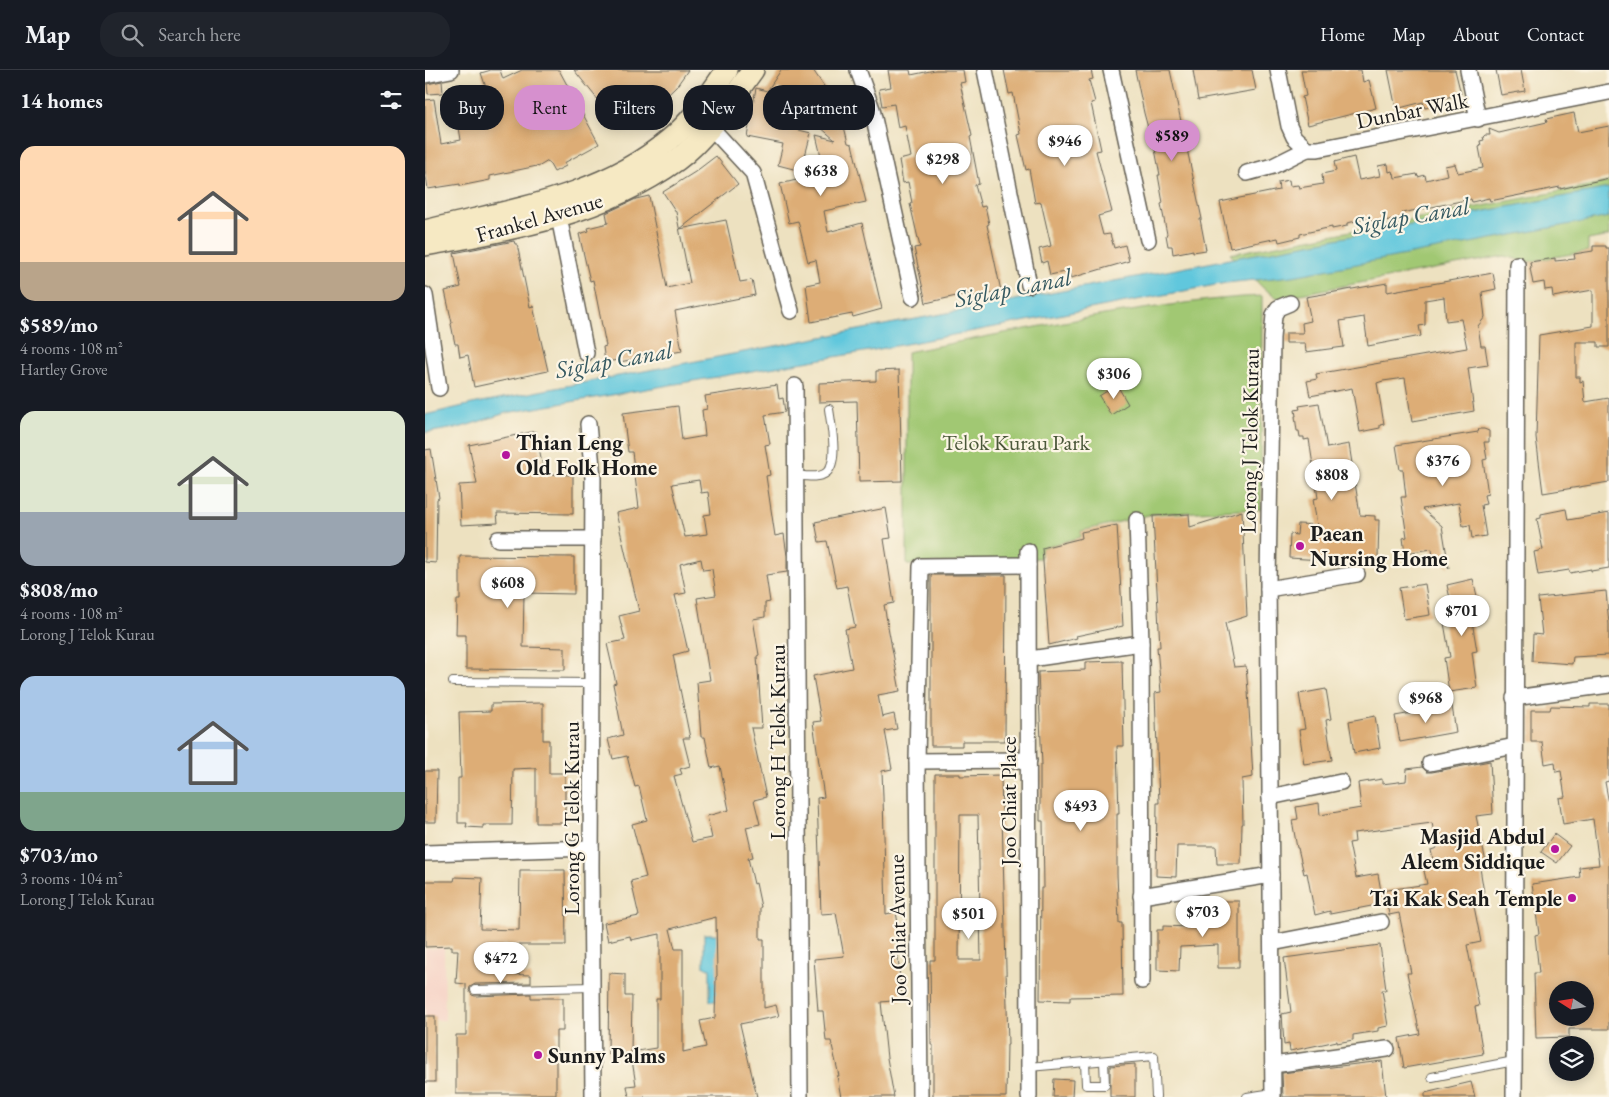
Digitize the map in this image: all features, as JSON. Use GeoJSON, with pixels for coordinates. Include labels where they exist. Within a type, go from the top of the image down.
{"type":"FeatureCollection","features":[{"type":"Feature","properties":{"kind":"street"},"geometry":{"type":"LineString","coordinates":[[425,75],[451,70]]}},
{"type":"Feature","properties":{"kind":"street","name":"Frankel Avenue"},"geometry":{"type":"LineString","coordinates":[[720,85],[727,70]]}},
{"type":"Feature","properties":{"kind":"street","name":"Frankel Avenue"},"geometry":{"type":"LineString","coordinates":[[738,85],[753,70]]}},
{"type":"Feature","properties":{"kind":"street"},"geometry":{"type":"LineString","coordinates":[[858,70],[872,109],[913,297]]}},
{"type":"Feature","properties":{"kind":"street"},"geometry":{"type":"LineString","coordinates":[[985,70],[1029,285]]}},
{"type":"Feature","properties":{"kind":"street"},"geometry":{"type":"LineString","coordinates":[[1111,70],[1148,240]]}},
{"type":"Feature","properties":{"kind":"street"},"geometry":{"type":"LineString","coordinates":[[1247,173],[1273,166],[1307,149],[1294,137],[1289,126],[1279,70]]}},
{"type":"Feature","properties":{"kind":"street"},"geometry":{"type":"LineString","coordinates":[[1468,70],[1478,119]]}},
{"type":"Feature","properties":{"kind":"street","name":"Dunbar Walk"},"geometry":{"type":"LineString","coordinates":[[1307,149],[1318,149],[1478,119],[1609,92]]}},
{"type":"Feature","properties":{"kind":"street","name":"Frankel Avenue"},"geometry":{"type":"LineString","coordinates":[[425,231],[553,199],[598,184],[641,162],[687,130]]}},
{"type":"Feature","properties":{"kind":"street","name":"Frankel Avenue"},"geometry":{"type":"LineString","coordinates":[[425,246],[559,217],[597,204],[637,184],[678,159],[697,130]]}},
{"type":"Feature","properties":{"kind":"street"},"geometry":{"type":"LineString","coordinates":[[713,130],[753,173],[791,311]]}},
{"type":"Feature","properties":{"kind":"street"},"geometry":{"type":"LineString","coordinates":[[559,217],[586,353]]}},
{"type":"Feature","properties":{"kind":"street"},"geometry":{"type":"LineString","coordinates":[[1514,1097],[1515,698],[1521,512],[1517,264]]}},
{"type":"Feature","properties":{"kind":"street"},"geometry":{"type":"LineString","coordinates":[[425,295],[439,388]]}},
{"type":"Feature","properties":{"kind":"street","name":"Lorong J Telok Kurau"},"geometry":{"type":"LineString","coordinates":[[1273,1095],[1269,589],[1272,324],[1277,308],[1290,304]]}},
{"type":"Feature","properties":{"kind":"street","name":"Lorong H Telok Kurau"},"geometry":{"type":"LineString","coordinates":[[795,386],[800,1097]]}},
{"type":"Feature","properties":{"kind":"street","name":"Lorong G Telok Kurau"},"geometry":{"type":"LineString","coordinates":[[588,424],[593,478],[591,848],[593,1097]]}},
{"type":"Feature","properties":{"kind":"street"},"geometry":{"type":"LineString","coordinates":[[1137,520],[1141,643],[1142,982]]}},
{"type":"Feature","properties":{"kind":"street"},"geometry":{"type":"LineString","coordinates":[[498,539],[593,539]]}},
{"type":"Feature","properties":{"kind":"street","name":"Joo Chiat Place"},"geometry":{"type":"LineString","coordinates":[[921,566],[1028,559],[1030,659],[1029,1097]]}},
{"type":"Feature","properties":{"kind":"street","name":"Joo Chiat Avenue"},"geometry":{"type":"LineString","coordinates":[[920,1097],[917,761],[921,566]]}},
{"type":"Feature","properties":{"kind":"street"},"geometry":{"type":"LineString","coordinates":[[1269,589],[1357,574]]}},
{"type":"Feature","properties":{"kind":"street"},"geometry":{"type":"LineString","coordinates":[[1030,659],[1141,643]]}},
{"type":"Feature","properties":{"kind":"street"},"geometry":{"type":"LineString","coordinates":[[1515,698],[1609,686]]}},
{"type":"Feature","properties":{"kind":"street"},"geometry":{"type":"LineString","coordinates":[[1430,763],[1515,746]]}},
{"type":"Feature","properties":{"kind":"street"},"geometry":{"type":"LineString","coordinates":[[917,761],[1029,760]]}},
{"type":"Feature","properties":{"kind":"street"},"geometry":{"type":"LineString","coordinates":[[1271,797],[1341,782]]}},
{"type":"Feature","properties":{"kind":"street"},"geometry":{"type":"LineString","coordinates":[[425,853],[591,848]]}},
{"type":"Feature","properties":{"kind":"street"},"geometry":{"type":"LineString","coordinates":[[1141,896],[1271,875]]}},
{"type":"Feature","properties":{"kind":"street"},"geometry":{"type":"LineString","coordinates":[[1272,943],[1381,922]]}},
{"type":"Feature","properties":{"kind":"street"},"geometry":{"type":"LineString","coordinates":[[1273,1066],[1387,1049]]}},
{"type":"Feature","properties":{"kind":"lane"},"geometry":{"type":"LineString","coordinates":[[796,475],[821,475],[827,473],[833,464],[829,409]]}},
{"type":"Feature","properties":{"kind":"lane"},"geometry":{"type":"LineString","coordinates":[[453,682],[593,683]]}},
{"type":"Feature","properties":{"kind":"lane"},"geometry":{"type":"LineString","coordinates":[[475,990],[592,987]]}},
{"type":"Feature","properties":{"kind":"lane"},"geometry":{"type":"LineString","coordinates":[[1029,1067],[1154,1056],[1156,1097]]}},
{"type":"Feature","properties":{"kind":"lane"},"geometry":{"type":"LineString","coordinates":[[1085,1062],[1086,1085],[1105,1085],[1104,1061]]}},
{"type":"Feature","properties":{"kind":"lane"},"geometry":{"type":"LineString","coordinates":[[1432,1077],[1514,1061]]}},
{"type":"Feature","properties":{"kind":"lane"},"geometry":{"type":"LineString","coordinates":[[1247,1097],[1273,1095]]}},
{"type":"Feature","properties":{"kind":"shaded area"},"geometry":{"type":"Polygon","coordinates":[[[444,948],[445,1020],[425,1020],[425,949],[444,948]]]}},
{"type":"Feature","properties":{"kind":"green space"},"geometry":{"type":"Polygon","coordinates":[[[1609,182],[1609,236],[1588,240],[1588,251],[1527,262],[1504,256],[1295,295],[1295,302],[1285,303],[1263,288],[1230,254],[1609,182]]]}},
{"type":"Feature","properties":{"kind":"green space","name":"Telok Kurau Park"},"geometry":{"type":"Polygon","coordinates":[[[1262,296],[1261,509],[1153,514],[1081,531],[1081,537],[1042,548],[1040,558],[907,565],[907,352],[1104,315],[1203,301],[1262,296]]]}},
{"type":"Feature","properties":{"kind":"water"},"geometry":{"type":"Polygon","coordinates":[[[1609,188],[1609,217],[1293,276],[1226,283],[869,351],[506,413],[462,427],[425,433],[425,415],[472,404],[1609,188]]]}},
{"type":"Feature","properties":{"kind":"water"},"geometry":{"type":"Polygon","coordinates":[[[704,934],[719,934],[719,1001],[710,1001],[710,968],[704,967],[704,934]]]}},
{"type":"Feature","properties":{"kind":"building"},"geometry":{"type":"Polygon","coordinates":[[[500,70],[503,79],[522,70],[559,70],[567,85],[514,85],[514,130],[585,130],[585,118],[599,144],[564,163],[566,166],[554,172],[548,161],[538,167],[490,176],[490,180],[460,186],[460,184],[428,189],[425,170],[425,100],[434,99],[441,144],[461,140],[459,130],[504,130],[504,85],[485,85],[481,73],[500,70]]]}},
{"type":"Feature","properties":{"kind":"building"},"geometry":{"type":"Polygon","coordinates":[[[574,70],[688,70],[673,90],[673,85],[595,85],[595,96],[574,70]]]}},
{"type":"Feature","properties":{"kind":"building"},"geometry":{"type":"Polygon","coordinates":[[[781,70],[813,70],[823,85],[771,85],[781,70]]]}},
{"type":"Feature","properties":{"kind":"building"},"geometry":{"type":"Polygon","coordinates":[[[888,70],[910,70],[911,75],[935,70],[963,70],[965,82],[960,83],[972,136],[970,137],[979,184],[975,185],[981,207],[985,206],[989,224],[987,225],[1001,291],[970,298],[969,293],[926,303],[914,248],[920,247],[910,204],[912,203],[908,182],[903,183],[899,160],[911,157],[905,126],[898,128],[894,104],[882,106],[879,89],[891,87],[888,70]]]}},
{"type":"Feature","properties":{"kind":"building"},"geometry":{"type":"Polygon","coordinates":[[[1004,70],[1091,70],[1093,79],[1089,80],[1095,102],[1091,103],[1101,150],[1096,151],[1112,212],[1098,216],[1103,235],[1110,234],[1114,248],[1125,245],[1129,261],[1071,278],[1069,271],[1050,275],[1047,261],[1042,263],[1039,249],[1051,246],[1041,202],[1035,203],[1029,169],[1026,170],[1018,135],[1021,134],[1013,93],[1009,94],[1004,70]]]}},
{"type":"Feature","properties":{"kind":"building"},"geometry":{"type":"Polygon","coordinates":[[[1135,70],[1170,70],[1202,219],[1200,219],[1206,250],[1193,252],[1193,250],[1173,254],[1172,246],[1168,246],[1161,204],[1163,203],[1158,175],[1160,175],[1153,139],[1151,139],[1144,113],[1135,70]]]}},
{"type":"Feature","properties":{"kind":"building"},"geometry":{"type":"Polygon","coordinates":[[[1193,70],[1252,70],[1256,90],[1198,100],[1193,70]]]}},
{"type":"Feature","properties":{"kind":"building"},"geometry":{"type":"Polygon","coordinates":[[[1301,70],[1361,70],[1363,82],[1369,80],[1376,108],[1308,125],[1302,97],[1306,96],[1301,70]]]}},
{"type":"Feature","properties":{"kind":"building"},"geometry":{"type":"Polygon","coordinates":[[[1388,70],[1455,70],[1461,94],[1440,99],[1441,105],[1425,108],[1423,102],[1396,109],[1388,70]]]}},
{"type":"Feature","properties":{"kind":"building"},"geometry":{"type":"Polygon","coordinates":[[[1496,70],[1521,70],[1525,91],[1501,95],[1496,70]]]}},
{"type":"Feature","properties":{"kind":"building"},"geometry":{"type":"Polygon","coordinates":[[[442,81],[440,93],[428,94],[427,84],[442,81]]]}},
{"type":"Feature","properties":{"kind":"building"},"geometry":{"type":"Polygon","coordinates":[[[756,88],[763,90],[763,130],[799,130],[811,133],[801,171],[778,165],[783,144],[747,137],[748,130],[753,130],[753,104],[756,88]]]}},
{"type":"Feature","properties":{"kind":"building"},"geometry":{"type":"Polygon","coordinates":[[[1574,113],[1578,132],[1609,126],[1609,178],[1560,189],[1560,187],[1490,201],[1489,198],[1472,202],[1471,199],[1402,213],[1403,217],[1372,224],[1371,218],[1347,223],[1347,226],[1332,229],[1332,227],[1300,234],[1300,237],[1279,242],[1278,238],[1230,248],[1220,202],[1279,190],[1278,182],[1289,180],[1290,186],[1298,185],[1299,188],[1323,184],[1322,174],[1336,171],[1334,162],[1354,157],[1359,180],[1380,176],[1378,166],[1388,164],[1389,172],[1392,171],[1394,173],[1395,178],[1417,174],[1418,177],[1425,175],[1426,180],[1447,175],[1445,166],[1455,164],[1458,173],[1483,168],[1479,147],[1481,146],[1480,141],[1484,140],[1483,137],[1490,135],[1489,129],[1499,133],[1547,122],[1546,119],[1574,113]]]}},
{"type":"Feature","properties":{"kind":"building"},"geometry":{"type":"Polygon","coordinates":[[[824,130],[845,130],[848,143],[852,144],[866,202],[824,211],[828,232],[862,223],[882,309],[853,317],[852,314],[811,322],[806,285],[820,282],[816,260],[808,262],[798,221],[789,223],[780,184],[825,173],[816,135],[835,140],[824,130]]]}},
{"type":"Feature","properties":{"kind":"building"},"geometry":{"type":"Polygon","coordinates":[[[716,156],[738,184],[680,229],[726,220],[740,282],[752,280],[755,295],[675,311],[682,351],[619,362],[619,360],[605,362],[603,347],[606,346],[593,280],[590,281],[579,234],[589,231],[588,228],[608,223],[606,213],[636,199],[649,196],[667,288],[690,283],[676,212],[663,192],[716,156]]]}},
{"type":"Feature","properties":{"kind":"building"},"geometry":{"type":"Polygon","coordinates":[[[514,241],[517,244],[530,307],[533,306],[548,371],[474,387],[468,355],[460,357],[458,344],[455,344],[445,291],[461,287],[454,253],[514,241]]]}},
{"type":"Feature","properties":{"kind":"building"},"geometry":{"type":"Polygon","coordinates":[[[1593,246],[1606,246],[1606,248],[1609,248],[1609,347],[1598,347],[1598,342],[1576,342],[1576,377],[1580,377],[1580,382],[1583,381],[1585,402],[1609,398],[1609,482],[1543,493],[1536,437],[1539,335],[1593,326],[1593,290],[1553,297],[1552,289],[1545,290],[1544,282],[1533,284],[1530,262],[1555,258],[1555,261],[1575,259],[1574,254],[1593,251],[1593,246]]]}},
{"type":"Feature","properties":{"kind":"building"},"geometry":{"type":"Polygon","coordinates":[[[1493,273],[1496,289],[1482,292],[1485,317],[1478,326],[1481,346],[1485,346],[1488,365],[1468,368],[1474,411],[1412,422],[1405,378],[1383,381],[1377,383],[1384,424],[1380,425],[1380,428],[1360,432],[1352,388],[1310,396],[1307,381],[1317,379],[1316,374],[1467,348],[1461,319],[1446,321],[1444,297],[1425,300],[1425,325],[1419,326],[1421,336],[1368,346],[1364,317],[1340,321],[1344,347],[1306,352],[1305,343],[1286,343],[1286,333],[1303,333],[1302,323],[1311,321],[1306,297],[1387,283],[1387,292],[1493,273]]]}},
{"type":"Feature","properties":{"kind":"building"},"geometry":{"type":"Polygon","coordinates":[[[899,370],[902,481],[859,482],[857,401],[819,402],[819,383],[876,381],[876,371],[899,370]]]}},
{"type":"Feature","properties":{"kind":"building"},"geometry":{"type":"Polygon","coordinates":[[[777,385],[779,399],[783,398],[785,412],[765,415],[770,444],[765,445],[770,475],[766,476],[775,536],[784,534],[787,572],[766,575],[770,602],[765,603],[765,617],[753,619],[759,655],[757,656],[762,728],[751,728],[766,797],[754,800],[760,824],[746,827],[753,857],[748,858],[761,907],[760,939],[764,939],[764,1008],[776,1005],[779,1016],[740,1024],[757,1097],[629,1097],[627,1086],[636,1085],[631,1054],[608,1054],[609,973],[625,974],[625,996],[632,996],[631,1052],[656,1048],[656,999],[660,999],[660,934],[631,940],[630,936],[608,941],[604,923],[639,916],[631,881],[646,877],[632,824],[647,820],[639,786],[635,787],[627,756],[613,759],[608,739],[623,735],[613,684],[616,683],[607,644],[625,640],[619,616],[639,611],[616,513],[639,508],[632,452],[628,452],[623,413],[678,406],[682,440],[705,436],[702,410],[707,409],[705,396],[777,385]],[[699,480],[672,484],[685,537],[707,534],[704,515],[711,514],[708,492],[701,493],[699,480]],[[701,559],[680,564],[686,593],[675,595],[688,651],[673,655],[690,738],[683,738],[690,766],[680,769],[682,774],[674,776],[692,842],[712,838],[707,816],[729,810],[720,766],[711,768],[705,737],[701,737],[697,682],[710,680],[697,598],[716,595],[712,569],[703,570],[701,559]],[[716,917],[670,929],[675,949],[683,949],[683,1052],[706,1047],[700,1021],[715,1018],[717,976],[716,917]]]}},
{"type":"Feature","properties":{"kind":"building"},"geometry":{"type":"Polygon","coordinates":[[[1117,385],[1128,404],[1111,415],[1099,396],[1117,385]]]}},
{"type":"Feature","properties":{"kind":"building"},"geometry":{"type":"Polygon","coordinates":[[[1319,403],[1327,448],[1349,444],[1360,515],[1375,516],[1375,520],[1379,520],[1378,558],[1339,558],[1338,561],[1289,558],[1290,534],[1297,535],[1298,524],[1317,525],[1313,499],[1318,498],[1309,439],[1304,440],[1304,437],[1300,437],[1299,431],[1297,431],[1295,410],[1300,409],[1299,406],[1319,403]]]}},
{"type":"Feature","properties":{"kind":"building"},"geometry":{"type":"Polygon","coordinates":[[[1479,429],[1489,431],[1489,442],[1484,442],[1487,459],[1483,460],[1488,494],[1484,495],[1486,504],[1481,505],[1486,536],[1472,538],[1470,525],[1463,526],[1459,503],[1422,509],[1442,526],[1449,568],[1439,556],[1433,557],[1432,549],[1405,553],[1403,538],[1407,537],[1401,497],[1406,497],[1403,470],[1400,470],[1396,445],[1478,432],[1479,429]]]}},
{"type":"Feature","properties":{"kind":"building"},"geometry":{"type":"Polygon","coordinates":[[[536,431],[544,474],[573,475],[573,514],[497,513],[498,523],[461,525],[459,485],[477,484],[469,445],[536,431]]]}},
{"type":"Feature","properties":{"kind":"building"},"geometry":{"type":"Polygon","coordinates":[[[431,449],[439,498],[437,499],[436,563],[425,562],[425,450],[431,449]]]}},
{"type":"Feature","properties":{"kind":"building"},"geometry":{"type":"Polygon","coordinates":[[[886,508],[891,538],[884,539],[894,603],[884,605],[900,691],[878,695],[882,717],[894,714],[897,729],[885,731],[892,769],[882,771],[886,914],[896,912],[900,935],[896,936],[902,1000],[881,1002],[887,1058],[894,1097],[841,1097],[837,1076],[839,1076],[831,1041],[826,1041],[823,1011],[818,1011],[814,959],[844,956],[836,913],[821,914],[817,798],[824,797],[813,722],[821,721],[813,676],[852,668],[845,629],[855,627],[847,586],[837,588],[827,541],[819,542],[815,522],[886,508]]]}},
{"type":"Feature","properties":{"kind":"building"},"geometry":{"type":"Polygon","coordinates":[[[1566,509],[1568,520],[1609,513],[1609,568],[1570,573],[1569,570],[1538,575],[1534,552],[1543,550],[1537,519],[1541,518],[1541,514],[1566,509]]]}},
{"type":"Feature","properties":{"kind":"building"},"geometry":{"type":"Polygon","coordinates":[[[1242,511],[1247,616],[1225,623],[1234,667],[1246,666],[1248,691],[1253,777],[1242,779],[1243,824],[1241,864],[1217,864],[1216,846],[1177,846],[1176,877],[1156,876],[1157,803],[1159,803],[1155,693],[1161,692],[1157,647],[1160,647],[1153,516],[1189,514],[1190,527],[1242,511]]]}},
{"type":"Feature","properties":{"kind":"building"},"geometry":{"type":"Polygon","coordinates":[[[1117,525],[1123,626],[1076,636],[1077,638],[1049,645],[1042,548],[1082,538],[1081,532],[1117,525]]]}},
{"type":"Feature","properties":{"kind":"building"},"geometry":{"type":"Polygon","coordinates":[[[460,556],[574,557],[574,594],[524,593],[523,647],[565,648],[565,670],[466,669],[466,635],[456,635],[457,600],[460,600],[460,556]]]}},
{"type":"Feature","properties":{"kind":"building"},"geometry":{"type":"Polygon","coordinates":[[[931,575],[1006,575],[1005,741],[962,741],[962,746],[931,746],[931,575]]]}},
{"type":"Feature","properties":{"kind":"building"},"geometry":{"type":"Polygon","coordinates":[[[1473,579],[1481,613],[1471,615],[1477,651],[1472,652],[1477,688],[1449,692],[1444,658],[1450,657],[1444,623],[1455,621],[1447,585],[1473,579]]]}},
{"type":"Feature","properties":{"kind":"building"},"geometry":{"type":"Polygon","coordinates":[[[1425,584],[1430,615],[1404,619],[1399,588],[1425,584]]]}},
{"type":"Feature","properties":{"kind":"building"},"geometry":{"type":"Polygon","coordinates":[[[1606,591],[1609,655],[1573,657],[1572,664],[1532,661],[1533,634],[1542,635],[1538,598],[1606,591]]]}},
{"type":"Feature","properties":{"kind":"building"},"geometry":{"type":"Polygon","coordinates":[[[1122,661],[1124,746],[1117,746],[1119,814],[1117,814],[1117,874],[1119,923],[1122,923],[1123,996],[1070,997],[1070,1001],[1040,1000],[1041,888],[1044,888],[1043,821],[1040,821],[1040,765],[1042,765],[1038,672],[1085,670],[1085,662],[1122,661]]]}},
{"type":"Feature","properties":{"kind":"building"},"geometry":{"type":"Polygon","coordinates":[[[1326,689],[1331,719],[1326,720],[1332,760],[1304,764],[1299,730],[1305,729],[1299,694],[1326,689]]]}},
{"type":"Feature","properties":{"kind":"building"},"geometry":{"type":"Polygon","coordinates":[[[543,703],[543,740],[549,740],[549,773],[565,773],[565,823],[536,823],[536,768],[513,769],[512,825],[483,825],[483,828],[466,827],[467,823],[458,823],[458,778],[461,778],[459,712],[491,711],[491,704],[543,703]]]}},
{"type":"Feature","properties":{"kind":"building"},"geometry":{"type":"Polygon","coordinates":[[[1590,704],[1609,704],[1609,781],[1605,782],[1609,804],[1609,1029],[1569,1029],[1569,1036],[1536,1038],[1534,973],[1539,973],[1535,935],[1539,934],[1532,884],[1580,877],[1579,867],[1599,865],[1593,819],[1563,824],[1559,798],[1565,797],[1561,771],[1556,772],[1555,762],[1545,764],[1542,742],[1531,742],[1531,710],[1550,710],[1551,706],[1590,707],[1590,704]]]}},
{"type":"Feature","properties":{"kind":"building"},"geometry":{"type":"Polygon","coordinates":[[[1452,706],[1456,732],[1400,742],[1395,716],[1452,706]]]}},
{"type":"Feature","properties":{"kind":"building"},"geometry":{"type":"Polygon","coordinates":[[[1375,716],[1380,748],[1354,753],[1349,721],[1375,716]]]}},
{"type":"Feature","properties":{"kind":"building"},"geometry":{"type":"Polygon","coordinates":[[[1490,761],[1493,814],[1476,816],[1487,867],[1480,868],[1485,899],[1473,901],[1481,942],[1467,945],[1479,1006],[1475,1007],[1483,1054],[1404,1068],[1399,1038],[1420,1034],[1407,973],[1411,973],[1399,913],[1389,915],[1387,903],[1315,915],[1307,873],[1304,874],[1292,820],[1298,819],[1296,807],[1319,803],[1320,815],[1361,808],[1358,783],[1382,779],[1382,784],[1406,781],[1407,769],[1422,767],[1427,772],[1490,761]],[[1432,823],[1354,833],[1355,842],[1349,843],[1356,878],[1378,874],[1381,891],[1427,884],[1422,862],[1433,860],[1431,850],[1437,848],[1432,823]]]}},
{"type":"Feature","properties":{"kind":"building"},"geometry":{"type":"Polygon","coordinates":[[[425,771],[437,771],[436,822],[425,822],[425,771]]]}},
{"type":"Feature","properties":{"kind":"building"},"geometry":{"type":"Polygon","coordinates":[[[935,774],[960,774],[960,776],[1001,775],[1008,1045],[1006,1097],[933,1097],[930,960],[935,960],[935,774]],[[960,815],[959,960],[981,960],[978,815],[960,815]]]}},
{"type":"Feature","properties":{"kind":"building","name":"Masjid Abdul Aleem Siddique"},"geometry":{"type":"Polygon","coordinates":[[[1554,834],[1570,846],[1557,863],[1541,852],[1554,834]]]}},
{"type":"Feature","properties":{"kind":"building"},"geometry":{"type":"Polygon","coordinates":[[[520,870],[565,870],[566,945],[502,945],[499,974],[531,975],[531,983],[475,984],[470,987],[469,991],[475,996],[531,994],[531,998],[563,998],[563,1031],[556,1031],[556,1094],[456,1094],[456,1035],[466,1035],[466,984],[456,983],[458,950],[452,950],[452,946],[425,947],[425,881],[454,881],[455,877],[482,878],[480,929],[519,930],[520,870]]]}},
{"type":"Feature","properties":{"kind":"building"},"geometry":{"type":"Polygon","coordinates":[[[1218,901],[1239,901],[1239,968],[1218,968],[1218,945],[1180,947],[1179,971],[1157,970],[1157,930],[1163,930],[1163,926],[1190,927],[1190,921],[1218,919],[1218,901]]]}},
{"type":"Feature","properties":{"kind":"building"},"geometry":{"type":"Polygon","coordinates":[[[1380,945],[1386,990],[1382,990],[1388,1026],[1378,1028],[1378,1031],[1353,1035],[1353,1040],[1337,1043],[1337,1041],[1290,1051],[1289,1044],[1284,1045],[1282,1014],[1291,1012],[1284,958],[1380,945]]]}},
{"type":"Feature","properties":{"kind":"building"},"geometry":{"type":"Polygon","coordinates":[[[425,1016],[435,1016],[435,1082],[425,1082],[425,1016]]]}},
{"type":"Feature","properties":{"kind":"building"},"geometry":{"type":"Polygon","coordinates":[[[1382,1061],[1386,1097],[1283,1097],[1282,1073],[1382,1061]]]}},
{"type":"Feature","properties":{"kind":"building"},"geometry":{"type":"Polygon","coordinates":[[[1135,1064],[1135,1097],[1110,1097],[1110,1066],[1135,1064]]]}},
{"type":"Feature","properties":{"kind":"building"},"geometry":{"type":"Polygon","coordinates":[[[1054,1079],[1073,1080],[1072,1097],[1053,1097],[1054,1079]]]}},
{"type":"Feature","properties":{"kind":"building"},"geometry":{"type":"Polygon","coordinates":[[[1471,1082],[1475,1097],[1425,1097],[1425,1093],[1471,1082]]]}},
{"type":"Feature","properties":{"kind":"place","name":"Thian Leng Old Folk Home"},"geometry":{"type":"Point","coordinates":[506,455]}},
{"type":"Feature","properties":{"kind":"place","name":"Paean Nursing Home"},"geometry":{"type":"Point","coordinates":[1300,546]}},
{"type":"Feature","properties":{"kind":"place","name":"Masjid Abdul Aleem Siddique"},"geometry":{"type":"Point","coordinates":[1555,849]}},
{"type":"Feature","properties":{"kind":"place","name":"Tai Kak Seah Temple"},"geometry":{"type":"Point","coordinates":[1572,898]}},
{"type":"Feature","properties":{"kind":"place","name":"Sunny Palms"},"geometry":{"type":"Point","coordinates":[538,1055]}},
{"type":"Feature","properties":{"kind":"water label","name":"Siglap Canal"},"geometry":{"type":"Point","coordinates":[1411,216]}},
{"type":"Feature","properties":{"kind":"water label","name":"Siglap Canal"},"geometry":{"type":"Point","coordinates":[1013,288]}},
{"type":"Feature","properties":{"kind":"water label","name":"Siglap Canal"},"geometry":{"type":"Point","coordinates":[614,360]}}]}
